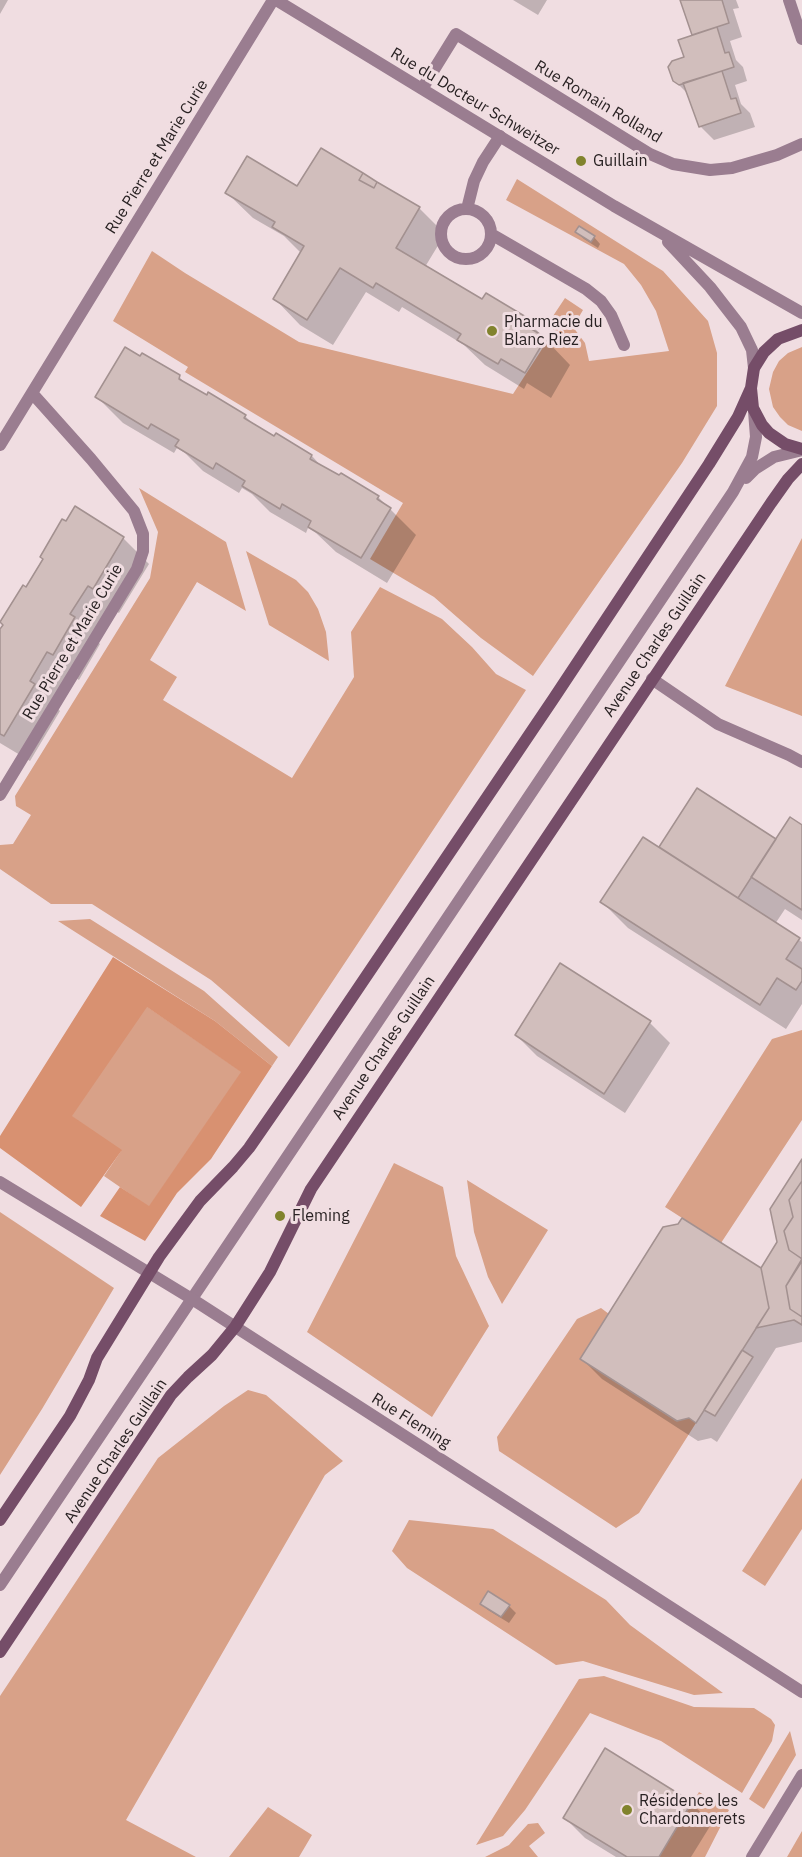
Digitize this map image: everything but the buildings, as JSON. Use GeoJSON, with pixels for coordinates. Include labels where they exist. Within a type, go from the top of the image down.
{"type":"FeatureCollection","features":[{"type":"Feature","properties":{"kind":"street","name":"Rue du Docteur Schweitzer"},"geometry":{"type":"LineString","coordinates":[[274,0],[658,232],[802,313]]}},
{"type":"Feature","properties":{"kind":"street","name":"Rue Pierre et Marie Curie"},"geometry":{"type":"LineString","coordinates":[[0,446],[274,0]]}},
{"type":"Feature","properties":{"kind":"street"},"geometry":{"type":"LineString","coordinates":[[789,0],[802,39]]}},
{"type":"Feature","properties":{"kind":"street","name":"Rue Romain Rolland"},"geometry":{"type":"LineString","coordinates":[[422,89],[456,34],[650,154],[673,164],[710,170],[732,168],[777,155],[802,144]]}},
{"type":"Feature","properties":{"kind":"street"},"geometry":{"type":"LineString","coordinates":[[467,208],[474,181],[500,136]]}},
{"type":"Feature","properties":{"kind":"street"},"geometry":{"type":"LineString","coordinates":[[467,208],[484,216],[491,234],[485,250],[479,255],[463,258],[448,251],[443,244],[442,228],[445,220],[451,214],[467,208]]}},
{"type":"Feature","properties":{"kind":"street","name":"Rue du Docteur Schweitzer"},"geometry":{"type":"LineString","coordinates":[[658,232],[710,287],[741,327],[752,350],[754,368]]}},
{"type":"Feature","properties":{"kind":"street"},"geometry":{"type":"LineString","coordinates":[[491,234],[586,289],[601,301],[611,315],[624,345]]}},
{"type":"Feature","properties":{"kind":"street"},"geometry":{"type":"LineString","coordinates":[[0,1585],[733,492],[752,458],[756,437],[751,388],[754,368],[764,352],[778,339],[802,330]]}},
{"type":"Feature","properties":{"kind":"street"},"geometry":{"type":"LineString","coordinates":[[0,1520],[70,1416],[89,1380],[97,1358],[149,1272],[200,1201],[249,1148],[303,1070],[710,464],[738,417],[751,388]]}},
{"type":"Feature","properties":{"kind":"street","name":"Rue Pierre et Marie Curie"},"geometry":{"type":"LineString","coordinates":[[0,795],[137,569],[143,551],[143,534],[134,511],[115,486],[32,393]]}},
{"type":"Feature","properties":{"kind":"street"},"geometry":{"type":"LineString","coordinates":[[753,408],[769,433],[784,444],[802,449]]}},
{"type":"Feature","properties":{"kind":"street"},"geometry":{"type":"LineString","coordinates":[[733,492],[763,463],[802,449]]}},
{"type":"Feature","properties":{"kind":"street","name":"Avenue Charles Guillain"},"geometry":{"type":"LineString","coordinates":[[0,1652],[171,1395],[212,1355],[235,1327],[270,1272],[311,1189],[652,679],[788,479],[802,464]]}},
{"type":"Feature","properties":{"kind":"street"},"geometry":{"type":"LineString","coordinates":[[652,679],[717,724],[802,762]]}},
{"type":"Feature","properties":{"kind":"street","name":"Rue Fleming"},"geometry":{"type":"LineString","coordinates":[[0,1182],[192,1299],[802,1692]]}},
{"type":"Feature","properties":{"kind":"street"},"geometry":{"type":"LineString","coordinates":[[752,1857],[802,1775]]}},
{"type":"Feature","properties":{"kind":"shaded area"},"geometry":{"type":"Polygon","coordinates":[[[517,179],[663,271],[708,321],[717,353],[717,406],[682,463],[533,676],[481,638],[434,597],[370,559],[403,503],[185,372],[188,367],[113,321],[152,251],[299,342],[513,394],[553,332],[553,316],[565,298],[583,310],[573,327],[585,343],[589,361],[669,351],[656,311],[641,285],[624,264],[506,200],[517,179]]]}},
{"type":"Feature","properties":{"kind":"shaded area"},"geometry":{"type":"Polygon","coordinates":[[[802,347],[802,431],[788,425],[780,417],[773,407],[769,389],[773,372],[779,361],[788,353],[802,347]]]}},
{"type":"Feature","properties":{"kind":"shaded area"},"geometry":{"type":"Polygon","coordinates":[[[139,488],[226,542],[246,611],[197,582],[150,660],[177,677],[163,700],[292,778],[354,677],[351,632],[380,587],[442,619],[496,674],[526,690],[289,1047],[211,980],[92,904],[51,904],[0,869],[0,845],[13,844],[31,815],[16,806],[15,796],[150,578],[158,532],[139,488]]]}},
{"type":"Feature","properties":{"kind":"shaded area"},"geometry":{"type":"Polygon","coordinates":[[[802,538],[802,716],[725,686],[802,538]]]}},
{"type":"Feature","properties":{"kind":"shaded area"},"geometry":{"type":"Polygon","coordinates":[[[246,551],[296,580],[308,592],[318,609],[326,632],[329,661],[269,625],[246,551]]]}},
{"type":"Feature","properties":{"kind":"shaded area"},"geometry":{"type":"Polygon","coordinates":[[[90,919],[204,991],[278,1057],[272,1066],[215,1021],[58,921],[90,919]]]}},
{"type":"Feature","properties":{"kind":"shaded area"},"geometry":{"type":"Polygon","coordinates":[[[113,957],[215,1021],[272,1066],[211,1159],[177,1193],[145,1241],[100,1216],[120,1187],[149,1206],[241,1072],[147,1007],[72,1116],[122,1150],[81,1207],[0,1148],[0,1136],[113,957]]]}},
{"type":"Feature","properties":{"kind":"shaded area"},"geometry":{"type":"Polygon","coordinates":[[[146,1006],[242,1072],[149,1207],[104,1176],[121,1151],[71,1116],[146,1006]]]}},
{"type":"Feature","properties":{"kind":"shaded area"},"geometry":{"type":"Polygon","coordinates":[[[802,1030],[802,1120],[721,1243],[665,1207],[772,1039],[802,1030]]]}},
{"type":"Feature","properties":{"kind":"shaded area"},"geometry":{"type":"Polygon","coordinates":[[[394,1163],[443,1187],[456,1256],[489,1326],[432,1417],[307,1332],[394,1163]]]}},
{"type":"Feature","properties":{"kind":"shaded area"},"geometry":{"type":"Polygon","coordinates":[[[467,1180],[548,1230],[502,1304],[488,1277],[474,1232],[467,1180]]]}},
{"type":"Feature","properties":{"kind":"shaded area"},"geometry":{"type":"Polygon","coordinates":[[[0,1212],[114,1288],[0,1475],[0,1212]]]}},
{"type":"Feature","properties":{"kind":"shaded area"},"geometry":{"type":"Polygon","coordinates":[[[601,1308],[609,1314],[580,1359],[676,1421],[689,1418],[696,1423],[639,1513],[616,1528],[499,1451],[497,1437],[577,1319],[601,1308]]]}},
{"type":"Feature","properties":{"kind":"shaded area"},"geometry":{"type":"Polygon","coordinates":[[[248,1390],[266,1395],[343,1461],[325,1475],[126,1820],[196,1857],[0,1857],[0,1696],[158,1458],[248,1390]]]}},
{"type":"Feature","properties":{"kind":"shaded area"},"geometry":{"type":"Polygon","coordinates":[[[802,1478],[802,1529],[765,1586],[742,1571],[802,1478]]]}},
{"type":"Feature","properties":{"kind":"shaded area"},"geometry":{"type":"Polygon","coordinates":[[[409,1520],[493,1529],[606,1600],[630,1625],[723,1693],[694,1695],[583,1661],[556,1665],[407,1568],[392,1551],[409,1520]]]}},
{"type":"Feature","properties":{"kind":"shaded area"},"geometry":{"type":"Polygon","coordinates":[[[604,1676],[694,1707],[754,1708],[771,1719],[775,1725],[772,1741],[742,1793],[661,1741],[590,1713],[525,1810],[503,1836],[476,1845],[579,1679],[604,1676]]]}},
{"type":"Feature","properties":{"kind":"shaded area"},"geometry":{"type":"Polygon","coordinates":[[[790,1731],[796,1755],[764,1809],[749,1799],[790,1731]]]}},
{"type":"Feature","properties":{"kind":"shaded area"},"geometry":{"type":"Polygon","coordinates":[[[699,1792],[729,1810],[705,1857],[659,1857],[699,1792]]]}},
{"type":"Feature","properties":{"kind":"shaded area"},"geometry":{"type":"Polygon","coordinates":[[[268,1807],[312,1835],[299,1857],[229,1857],[268,1807]]]}},
{"type":"Feature","properties":{"kind":"shaded area"},"geometry":{"type":"Polygon","coordinates":[[[538,1823],[545,1833],[529,1846],[538,1857],[485,1857],[509,1845],[528,1824],[538,1823]]]}},
{"type":"Feature","properties":{"kind":"shaded area"},"geometry":{"type":"Polygon","coordinates":[[[802,1831],[802,1857],[787,1857],[802,1831]]]}},
{"type":"Feature","properties":{"kind":"place","name":"Guillain"},"geometry":{"type":"Point","coordinates":[581,161]}},
{"type":"Feature","properties":{"kind":"place","name":"Pharmacie du Blanc Riez"},"geometry":{"type":"Point","coordinates":[492,331]}},
{"type":"Feature","properties":{"kind":"place","name":"Fleming"},"geometry":{"type":"Point","coordinates":[280,1216]}},
{"type":"Feature","properties":{"kind":"place","name":"Résidence les Chardonnerets"},"geometry":{"type":"Point","coordinates":[627,1810]}}]}
